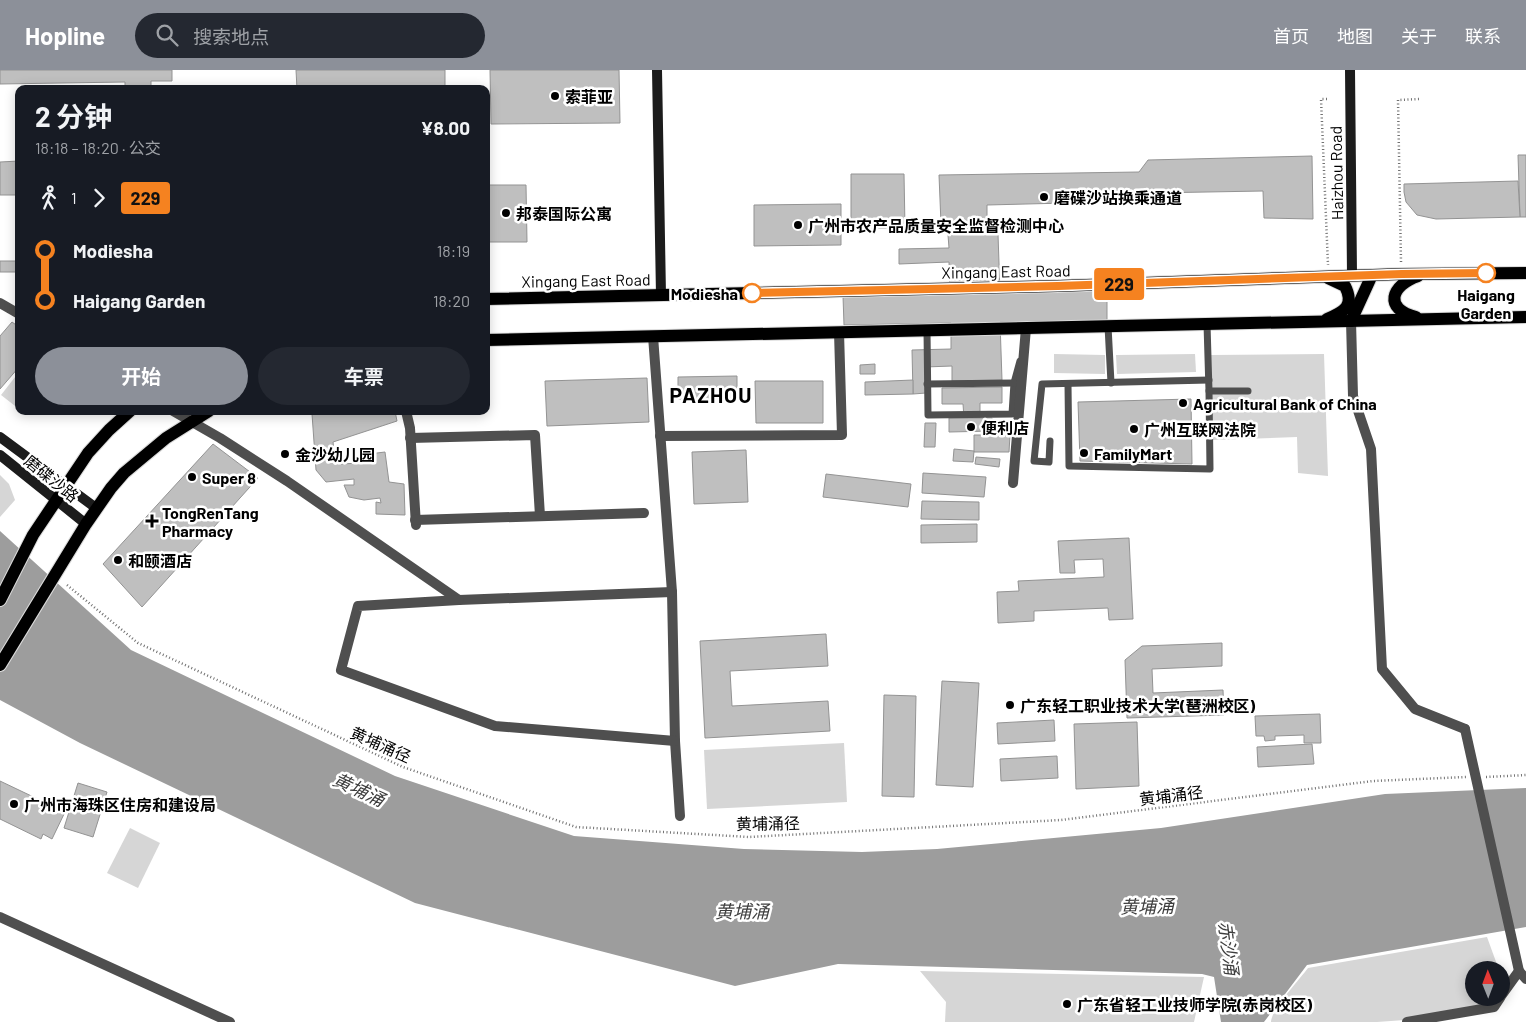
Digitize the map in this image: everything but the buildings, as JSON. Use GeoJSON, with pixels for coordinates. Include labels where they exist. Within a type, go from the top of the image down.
{"type":"FeatureCollection","features":[{"type":"Feature","properties":{"kind":"main road","name":"Xingang East Road"},"geometry":{"type":"LineString","coordinates":[[490,299],[1067,286],[1428,273],[1526,273]]}},
{"type":"Feature","properties":{"kind":"main road"},"geometry":{"type":"LineString","coordinates":[[1428,273],[1402,284],[1396,293],[1395,300],[1402,312],[1429,320]]}},
{"type":"Feature","properties":{"kind":"main road"},"geometry":{"type":"LineString","coordinates":[[1352,321],[1372,275]]}},
{"type":"Feature","properties":{"kind":"main road"},"geometry":{"type":"LineString","coordinates":[[1323,322],[1343,312],[1347,307],[1349,299],[1345,286],[1324,276]]}},
{"type":"Feature","properties":{"kind":"main road"},"geometry":{"type":"LineString","coordinates":[[490,340],[1526,317]]}},
{"type":"Feature","properties":{"kind":"main road"},"geometry":{"type":"LineString","coordinates":[[0,600],[33,534],[65,486],[88,453],[126,415]]}},
{"type":"Feature","properties":{"kind":"main road"},"geometry":{"type":"LineString","coordinates":[[0,665],[96,508],[124,473],[166,438],[202,415]]}},
{"type":"Feature","properties":{"kind":"street"},"geometry":{"type":"LineString","coordinates":[[657,70],[661,295]]}},
{"type":"Feature","properties":{"kind":"street","name":"Haizhou Road"},"geometry":{"type":"LineString","coordinates":[[1350,70],[1352,276]]}},
{"type":"Feature","properties":{"kind":"street"},"geometry":{"type":"LineString","coordinates":[[0,303],[15,312]]}},
{"type":"Feature","properties":{"kind":"street"},"geometry":{"type":"LineString","coordinates":[[1352,321],[1353,396],[1371,449],[1382,669],[1415,709],[1465,729],[1522,975],[1510,988]]}},
{"type":"Feature","properties":{"kind":"street"},"geometry":{"type":"LineString","coordinates":[[1013,483],[1026,328]]}},
{"type":"Feature","properties":{"kind":"street"},"geometry":{"type":"LineString","coordinates":[[660,436],[842,435],[839,332]]}},
{"type":"Feature","properties":{"kind":"street"},"geometry":{"type":"LineString","coordinates":[[654,336],[672,592],[675,741],[680,816]]}},
{"type":"Feature","properties":{"kind":"street"},"geometry":{"type":"LineString","coordinates":[[180,415],[220,438],[287,481],[459,600]]}},
{"type":"Feature","properties":{"kind":"street"},"geometry":{"type":"LineString","coordinates":[[407,415],[416,523],[540,516],[644,513]]}},
{"type":"Feature","properties":{"kind":"street"},"geometry":{"type":"LineString","coordinates":[[410,438],[535,435],[540,516]]}},
{"type":"Feature","properties":{"kind":"street","name":"磨碟沙路"},"geometry":{"type":"LineString","coordinates":[[0,436],[96,508]]}},
{"type":"Feature","properties":{"kind":"street","name":"磨碟沙路"},"geometry":{"type":"LineString","coordinates":[[0,455],[86,524]]}},
{"type":"Feature","properties":{"kind":"street"},"geometry":{"type":"LineString","coordinates":[[672,592],[358,606],[341,670],[495,726],[675,741]]}},
{"type":"Feature","properties":{"kind":"street"},"geometry":{"type":"LineString","coordinates":[[0,917],[230,1022]]}},
{"type":"Feature","properties":{"kind":"street"},"geometry":{"type":"LineString","coordinates":[[1407,1022],[1495,1006]]}},
{"type":"Feature","properties":{"kind":"lane"},"geometry":{"type":"LineString","coordinates":[[1068,384],[1070,466],[1210,469],[1207,324]]}},
{"type":"Feature","properties":{"kind":"lane"},"geometry":{"type":"LineString","coordinates":[[1108,326],[1111,382]]}},
{"type":"Feature","properties":{"kind":"lane"},"geometry":{"type":"LineString","coordinates":[[927,330],[928,415],[1012,414],[1014,383],[1025,342]]}},
{"type":"Feature","properties":{"kind":"lane"},"geometry":{"type":"LineString","coordinates":[[1050,441],[1050,462],[1034,461],[1042,384],[1209,380]]}},
{"type":"Feature","properties":{"kind":"lane"},"geometry":{"type":"LineString","coordinates":[[927,384],[1014,383]]}},
{"type":"Feature","properties":{"kind":"lane"},"geometry":{"type":"LineString","coordinates":[[1209,391],[1248,390]]}},
{"type":"Feature","properties":{"kind":"path"},"geometry":{"type":"LineString","coordinates":[[1324,276],[1322,99],[1328,99]]}},
{"type":"Feature","properties":{"kind":"path"},"geometry":{"type":"LineString","coordinates":[[1402,274],[1398,100],[1419,99]]}},
{"type":"Feature","properties":{"kind":"path","name":"黄埔涌径"},"geometry":{"type":"LineString","coordinates":[[67,584],[138,643],[403,767],[576,827],[749,836],[1051,820],[1373,781],[1469,777]]}},
{"type":"Feature","properties":{"kind":"path"},"geometry":{"type":"LineString","coordinates":[[1478,777],[1526,775]]}},
{"type":"Feature","properties":{"kind":"shaded area"},"geometry":{"type":"Polygon","coordinates":[[[1054,354],[1105,355],[1105,374],[1054,373],[1054,354]]]}},
{"type":"Feature","properties":{"kind":"shaded area"},"geometry":{"type":"Polygon","coordinates":[[[1195,354],[1196,372],[1117,374],[1116,355],[1195,354]]]}},
{"type":"Feature","properties":{"kind":"shaded area"},"geometry":{"type":"Polygon","coordinates":[[[1324,354],[1328,476],[1298,473],[1297,437],[1213,440],[1211,355],[1324,354]]]}},
{"type":"Feature","properties":{"kind":"shaded area"},"geometry":{"type":"Polygon","coordinates":[[[15,377],[15,406],[1,395],[15,377]]]}},
{"type":"Feature","properties":{"kind":"shaded area"},"geometry":{"type":"Polygon","coordinates":[[[0,475],[9,484],[15,500],[0,517],[0,475]]]}},
{"type":"Feature","properties":{"kind":"shaded area"},"geometry":{"type":"Polygon","coordinates":[[[844,743],[847,802],[707,809],[704,750],[844,743]]]}},
{"type":"Feature","properties":{"kind":"shaded area"},"geometry":{"type":"Polygon","coordinates":[[[130,828],[160,843],[138,888],[107,873],[130,828]]]}},
{"type":"Feature","properties":{"kind":"shaded area"},"geometry":{"type":"Polygon","coordinates":[[[1487,937],[1496,961],[1465,961],[1465,1006],[1483,1006],[1419,1019],[1377,1022],[1271,1022],[1276,1010],[1308,968],[1487,937]]]}},
{"type":"Feature","properties":{"kind":"shaded area","name":"广东省轻工业技师学院(赤岗校区)"},"geometry":{"type":"Polygon","coordinates":[[[920,971],[1204,977],[1194,1022],[945,1022],[946,1002],[920,971]]]}},
{"type":"Feature","properties":{"kind":"water"},"geometry":{"type":"Polygon","coordinates":[[[0,531],[131,650],[395,776],[574,836],[744,849],[862,852],[937,849],[1161,828],[1385,794],[1526,788],[1526,927],[1307,965],[1264,1022],[1221,1022],[1214,977],[1202,974],[838,964],[735,986],[415,903],[80,743],[0,700],[0,531]]]}},
{"type":"Feature","properties":{"kind":"bus line","name":"229"},"geometry":{"type":"LineString","coordinates":[[752,293],[1058,286],[1428,273],[1486,273]]}},
{"type":"Feature","properties":{"kind":"place","name":"索菲亚"},"geometry":{"type":"Point","coordinates":[555,96]}},
{"type":"Feature","properties":{"kind":"place","name":"磨碟沙站换乘通道"},"geometry":{"type":"Point","coordinates":[1044,197]}},
{"type":"Feature","properties":{"kind":"place","name":"邦泰国际公寓"},"geometry":{"type":"Point","coordinates":[506,213]}},
{"type":"Feature","properties":{"kind":"place","name":"广州市农产品质量安全监督检测中心"},"geometry":{"type":"Point","coordinates":[798,225]}},
{"type":"Feature","properties":{"kind":"place","name":"Haigang Garden"},"geometry":{"type":"Point","coordinates":[1486,273]}},
{"type":"Feature","properties":{"kind":"place","name":"Modiesha"},"geometry":{"type":"Point","coordinates":[752,293]}},
{"type":"Feature","properties":{"kind":"place","name":"Agricultural Bank of China"},"geometry":{"type":"Point","coordinates":[1183,403]}},
{"type":"Feature","properties":{"kind":"place","name":"便利店"},"geometry":{"type":"Point","coordinates":[971,427]}},
{"type":"Feature","properties":{"kind":"place","name":"广州互联网法院"},"geometry":{"type":"Point","coordinates":[1134,429]}},
{"type":"Feature","properties":{"kind":"place","name":"FamilyMart"},"geometry":{"type":"Point","coordinates":[1084,453]}},
{"type":"Feature","properties":{"kind":"place","name":"金沙幼儿园"},"geometry":{"type":"Point","coordinates":[285,454]}},
{"type":"Feature","properties":{"kind":"place","name":"Super 8"},"geometry":{"type":"Point","coordinates":[192,477]}},
{"type":"Feature","properties":{"kind":"place","name":"TongRenTang Pharmacy"},"geometry":{"type":"Point","coordinates":[152,521]}},
{"type":"Feature","properties":{"kind":"place","name":"和颐酒店"},"geometry":{"type":"Point","coordinates":[118,560]}},
{"type":"Feature","properties":{"kind":"place","name":"广东轻工职业技术大学(琶洲校区)"},"geometry":{"type":"Point","coordinates":[1010,705]}},
{"type":"Feature","properties":{"kind":"place","name":"广州市海珠区住房和建设局"},"geometry":{"type":"Point","coordinates":[14,804]}},
{"type":"Feature","properties":{"kind":"place","name":"广东省轻工业技师学院(赤岗校区)"},"geometry":{"type":"Point","coordinates":[1067,1004]}},
{"type":"Feature","properties":{"kind":"district","name":"PAZHOU"},"geometry":{"type":"Point","coordinates":[711,394]}},
{"type":"Feature","properties":{"kind":"water label","name":"黄埔涌"},"geometry":{"type":"Point","coordinates":[359,789]}},
{"type":"Feature","properties":{"kind":"water label","name":"黄埔涌"},"geometry":{"type":"Point","coordinates":[1147,906]}},
{"type":"Feature","properties":{"kind":"water label","name":"黄埔涌"},"geometry":{"type":"Point","coordinates":[742,911]}},
{"type":"Feature","properties":{"kind":"water label","name":"赤沙涌"},"geometry":{"type":"Point","coordinates":[1229,948]}}]}
